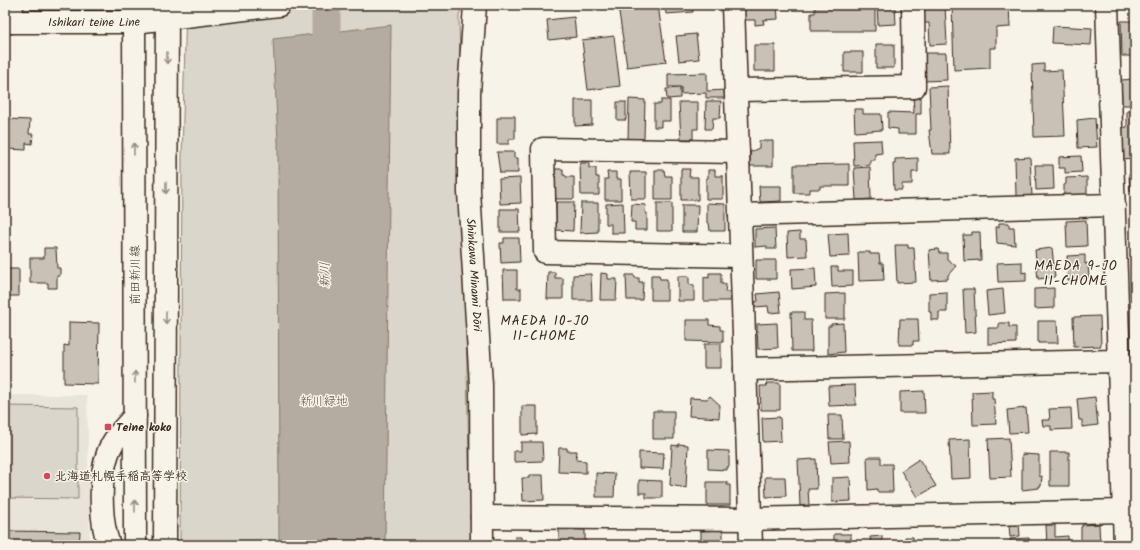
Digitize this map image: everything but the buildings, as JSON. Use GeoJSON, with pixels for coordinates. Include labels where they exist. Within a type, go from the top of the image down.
{"type":"FeatureCollection","features":[{"type":"Feature","properties":{"kind":"street","name":"Ishikari teine Line"},"geometry":{"type":"LineString","coordinates":[[9,17],[167,12],[207,13],[279,5]]}},
{"type":"Feature","properties":{"kind":"street","name":"Shinkawa Minami Dōri"},"geometry":{"type":"LineString","coordinates":[[474,5],[469,93],[469,192],[481,385],[482,545]]}},
{"type":"Feature","properties":{"kind":"street"},"geometry":{"type":"LineString","coordinates":[[733,5],[751,545]]}},
{"type":"Feature","properties":{"kind":"street"},"geometry":{"type":"LineString","coordinates":[[736,90],[914,87],[913,5]]}},
{"type":"Feature","properties":{"kind":"street"},"geometry":{"type":"LineString","coordinates":[[1107,5],[1125,545]]}},
{"type":"Feature","properties":{"kind":"street"},"geometry":{"type":"LineString","coordinates":[[165,545],[167,12]]}},
{"type":"Feature","properties":{"kind":"street","name":"前田新川線"},"geometry":{"type":"LineString","coordinates":[[134,14],[135,545]]}},
{"type":"Feature","properties":{"kind":"street"},"geometry":{"type":"LineString","coordinates":[[738,152],[543,149],[546,252],[741,256]]}},
{"type":"Feature","properties":{"kind":"street"},"geometry":{"type":"LineString","coordinates":[[740,215],[1114,205]]}},
{"type":"Feature","properties":{"kind":"street"},"geometry":{"type":"LineString","coordinates":[[745,369],[1119,361]]}},
{"type":"Feature","properties":{"kind":"street"},"geometry":{"type":"LineString","coordinates":[[109,545],[104,533],[102,508],[104,470],[108,453],[115,439],[135,416]]}},
{"type":"Feature","properties":{"kind":"street"},"geometry":{"type":"LineString","coordinates":[[482,517],[750,519],[1124,511]]}},
{"type":"Feature","properties":{"kind":"shaded area","name":"北海道札幌手稲高等学校"},"geometry":{"type":"Polygon","coordinates":[[[5,395],[87,395],[90,545],[5,545],[5,395]]]}},
{"type":"Feature","properties":{"kind":"green space","name":"新川緑地"},"geometry":{"type":"Polygon","coordinates":[[[186,5],[462,5],[459,16],[471,545],[180,545],[182,156],[186,5]]]}},
{"type":"Feature","properties":{"kind":"green space"},"geometry":{"type":"Polygon","coordinates":[[[5,406],[78,407],[78,499],[5,498],[5,406]]]}},
{"type":"Feature","properties":{"kind":"water"},"geometry":{"type":"Polygon","coordinates":[[[391,25],[385,545],[279,545],[278,142],[273,39],[391,25]]]}},
{"type":"Feature","properties":{"kind":"waterway","name":"新川"},"geometry":{"type":"LineString","coordinates":[[326,5],[326,72]]}},
{"type":"Feature","properties":{"kind":"place","name":"Teine koko"},"geometry":{"type":"Point","coordinates":[108,427]}},
{"type":"Feature","properties":{"kind":"place","name":"北海道札幌手稲高等学校"},"geometry":{"type":"Point","coordinates":[47,476]}},
{"type":"Feature","properties":{"kind":"district","name":"MAEDA 9-JO 11-CHOME"},"geometry":{"type":"Point","coordinates":[1076,274]}},
{"type":"Feature","properties":{"kind":"district","name":"MAEDA 10-JO 11-CHOME"},"geometry":{"type":"Point","coordinates":[545,328]}}]}
